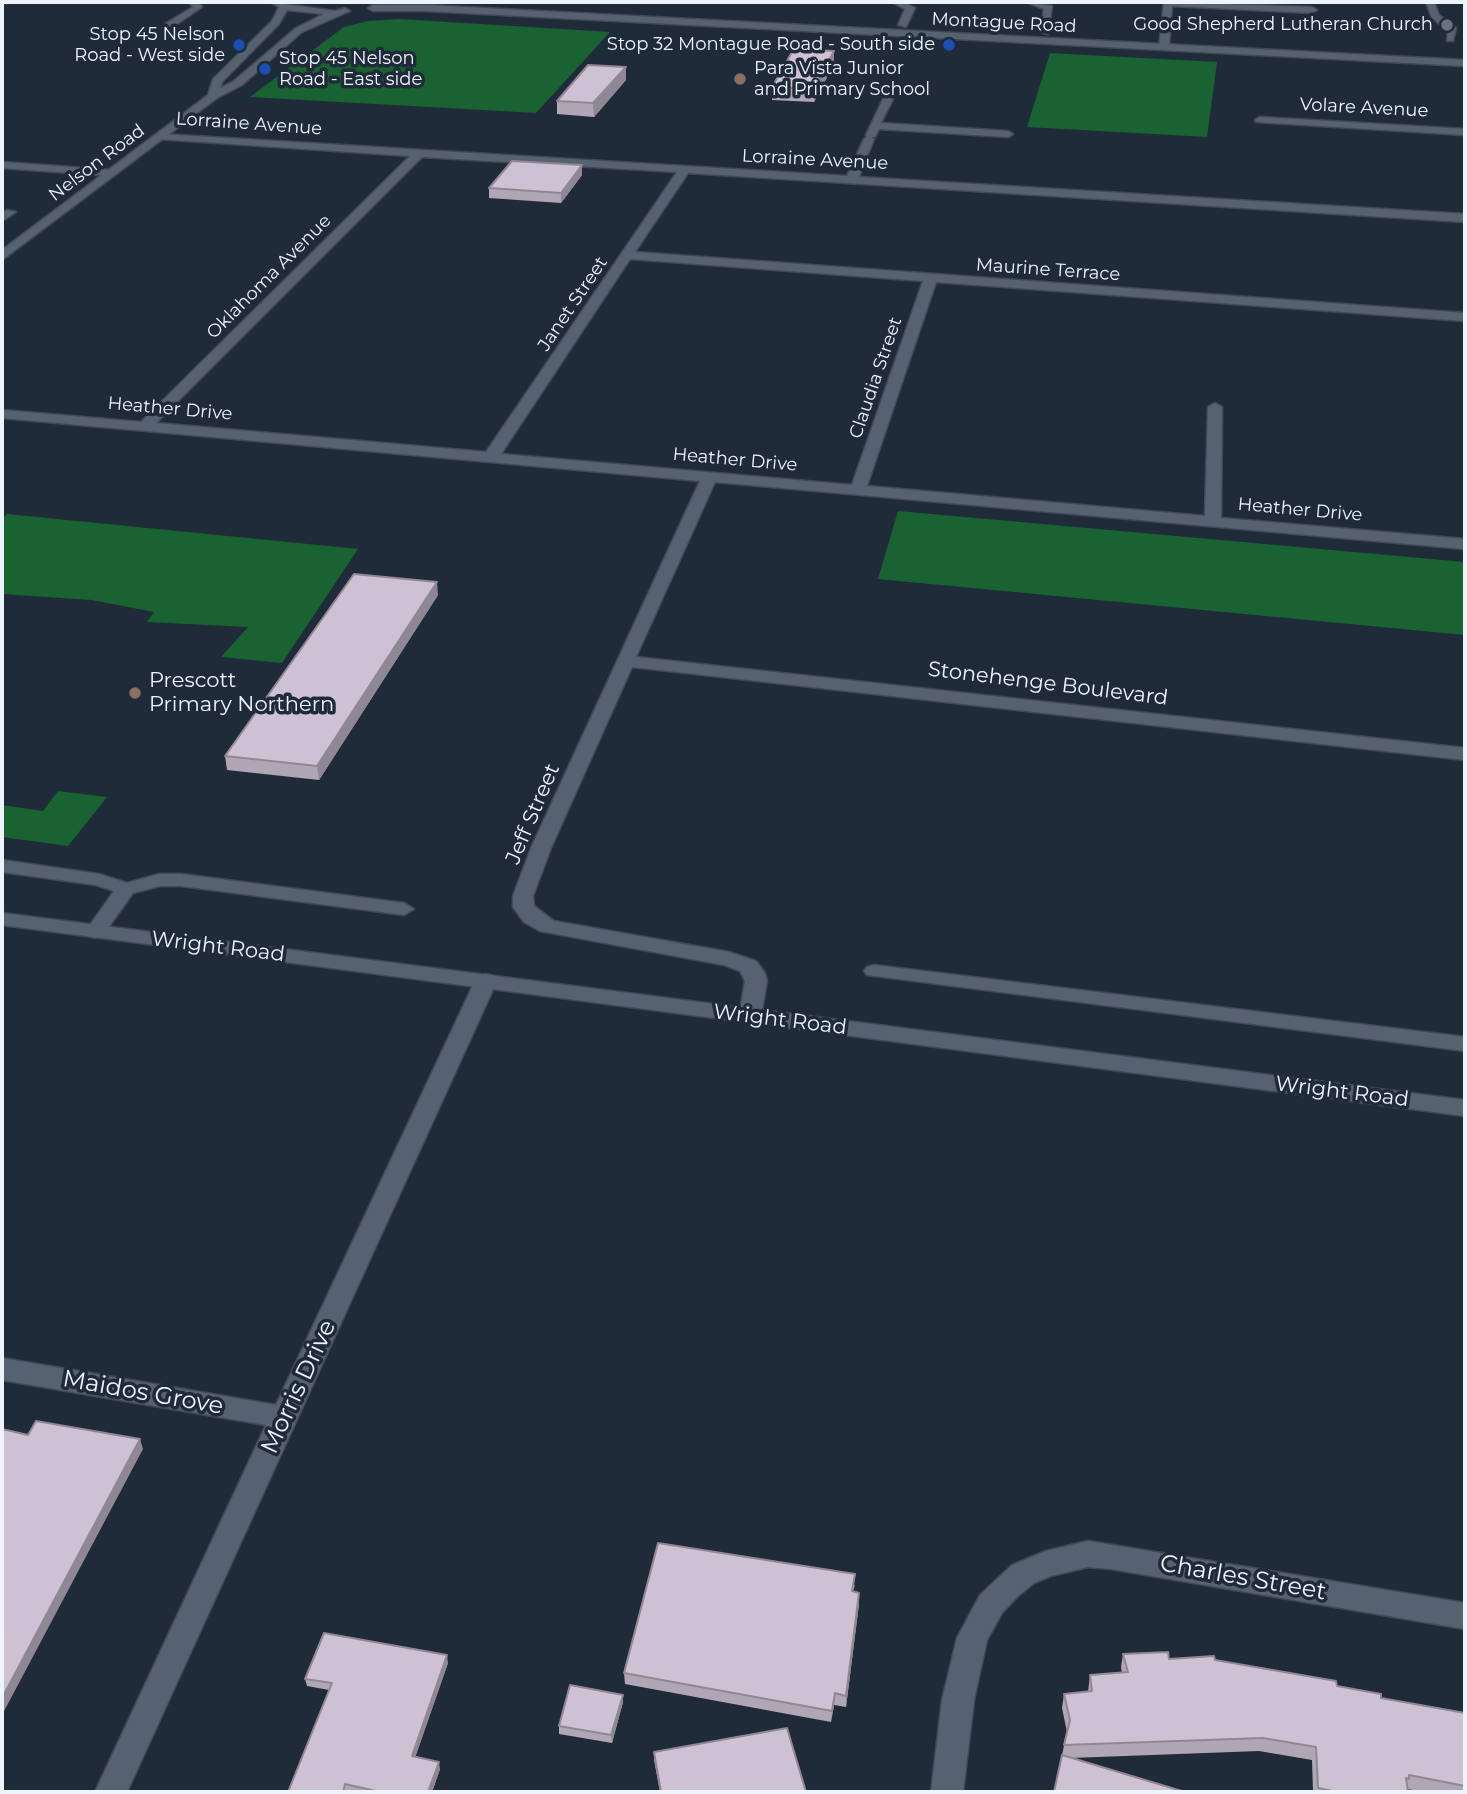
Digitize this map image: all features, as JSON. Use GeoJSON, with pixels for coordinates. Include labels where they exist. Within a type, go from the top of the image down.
{"type":"FeatureCollection","features":[{"type":"Feature","properties":{"kind":"street","name":"Nelson Road"},"geometry":{"type":"LineString","coordinates":[[2,256],[212,96],[238,83],[299,30],[319,19],[391,2]]}},
{"type":"Feature","properties":{"kind":"street","name":"Montague Road"},"geometry":{"type":"LineString","coordinates":[[477,2],[1045,33],[1465,63]]}},
{"type":"Feature","properties":{"kind":"street"},"geometry":{"type":"LineString","coordinates":[[896,2],[910,8],[902,25]]}},
{"type":"Feature","properties":{"kind":"street"},"geometry":{"type":"LineString","coordinates":[[1030,2],[1049,8],[1045,33]]}},
{"type":"Feature","properties":{"kind":"street"},"geometry":{"type":"LineString","coordinates":[[1165,43],[1168,3],[1312,10]]}},
{"type":"Feature","properties":{"kind":"street","name":"Nelson Road"},"geometry":{"type":"LineString","coordinates":[[212,96],[217,82],[276,22],[280,4]]}},
{"type":"Feature","properties":{"kind":"street","name":"Montague Road"},"geometry":{"type":"LineString","coordinates":[[280,4],[310,11],[440,8],[1165,43],[1465,54]]}},
{"type":"Feature","properties":{"kind":"street","name":"Volare Avenue"},"geometry":{"type":"LineString","coordinates":[[1260,120],[1465,132]]}},
{"type":"Feature","properties":{"kind":"street","name":"Lorraine Avenue"},"geometry":{"type":"LineString","coordinates":[[162,136],[1465,218]]}},
{"type":"Feature","properties":{"kind":"street"},"geometry":{"type":"LineString","coordinates":[[852,179],[869,139]]}},
{"type":"Feature","properties":{"kind":"street","name":"Oklahoma Avenue"},"geometry":{"type":"LineString","coordinates":[[145,426],[419,153]]}},
{"type":"Feature","properties":{"kind":"street"},"geometry":{"type":"LineString","coordinates":[[2,166],[112,173]]}},
{"type":"Feature","properties":{"kind":"street","name":"Janet Street"},"geometry":{"type":"LineString","coordinates":[[491,457],[684,170]]}},
{"type":"Feature","properties":{"kind":"street","name":"Maurine Terrace"},"geometry":{"type":"LineString","coordinates":[[628,255],[1465,317]]}},
{"type":"Feature","properties":{"kind":"street","name":"Claudia Street"},"geometry":{"type":"LineString","coordinates":[[858,490],[930,279]]}},
{"type":"Feature","properties":{"kind":"street"},"geometry":{"type":"LineString","coordinates":[[1213,522],[1216,407]]}},
{"type":"Feature","properties":{"kind":"street","name":"Heather Drive"},"geometry":{"type":"LineString","coordinates":[[2,414],[1465,544]]}},
{"type":"Feature","properties":{"kind":"street","name":"Jeff Street"},"geometry":{"type":"LineString","coordinates":[[709,477],[541,848],[523,896],[524,907],[532,917],[548,926],[729,959],[748,966],[756,981],[751,1016]]}},
{"type":"Feature","properties":{"kind":"street","name":"Stonehenge Boulevard"},"geometry":{"type":"LineString","coordinates":[[625,661],[1465,754]]}},
{"type":"Feature","properties":{"kind":"street","name":"Wright Road"},"geometry":{"type":"LineString","coordinates":[[2,919],[1465,1108]]}},
{"type":"Feature","properties":{"kind":"street","name":"Morris Drive"},"geometry":{"type":"LineString","coordinates":[[111,1792],[486,981]]}},
{"type":"Feature","properties":{"kind":"street","name":"Maidos Grove"},"geometry":{"type":"LineString","coordinates":[[2,1369],[284,1417]]}},
{"type":"Feature","properties":{"kind":"street","name":"Charles Street"},"geometry":{"type":"LineString","coordinates":[[947,1792],[958,1700],[971,1638],[991,1604],[1023,1574],[1068,1557],[1088,1554],[1111,1556],[1465,1616]]}},
{"type":"Feature","properties":{"kind":"lane"},"geometry":{"type":"LineString","coordinates":[[168,26],[198,7],[193,2]]}},
{"type":"Feature","properties":{"kind":"lane"},"geometry":{"type":"LineString","coordinates":[[1430,2],[1435,16],[1454,30],[1453,43]]}},
{"type":"Feature","properties":{"kind":"lane"},"geometry":{"type":"LineString","coordinates":[[869,139],[890,95]]}},
{"type":"Feature","properties":{"kind":"lane"},"geometry":{"type":"LineString","coordinates":[[876,126],[1008,134]]}},
{"type":"Feature","properties":{"kind":"lane"},"geometry":{"type":"LineString","coordinates":[[2,866],[99,880],[126,889],[159,880],[181,880],[404,909]]}},
{"type":"Feature","properties":{"kind":"lane"},"geometry":{"type":"LineString","coordinates":[[95,932],[126,889]]}},
{"type":"Feature","properties":{"kind":"lane"},"geometry":{"type":"LineString","coordinates":[[874,971],[1465,1044]]}},
{"type":"Feature","properties":{"kind":"path"},"geometry":{"type":"LineString","coordinates":[[2,6],[9,2]]}},
{"type":"Feature","properties":{"kind":"green space"},"geometry":{"type":"Polygon","coordinates":[[[399,19],[610,32],[536,113],[250,97],[344,27],[368,21],[399,19]]]}},
{"type":"Feature","properties":{"kind":"green space"},"geometry":{"type":"Polygon","coordinates":[[[1050,53],[1217,62],[1207,137],[1027,127],[1050,53]]]}},
{"type":"Feature","properties":{"kind":"green space"},"geometry":{"type":"Polygon","coordinates":[[[898,511],[1465,562],[1465,635],[878,579],[898,511]]]}},
{"type":"Feature","properties":{"kind":"green space"},"geometry":{"type":"Polygon","coordinates":[[[7,514],[358,549],[282,663],[221,657],[248,627],[147,622],[154,612],[92,600],[2,594],[2,519],[7,514]]]}},
{"type":"Feature","properties":{"kind":"green space"},"geometry":{"type":"Polygon","coordinates":[[[58,791],[107,797],[68,846],[2,837],[2,805],[43,811],[58,791]]]}},
{"type":"Feature","properties":{"kind":"building"},"geometry":{"type":"Polygon","coordinates":[[[798,49],[834,51],[814,89],[772,87],[792,52],[798,49]]]}},
{"type":"Feature","properties":{"kind":"building"},"geometry":{"type":"Polygon","coordinates":[[[588,65],[626,67],[593,103],[557,101],[588,65]]]}},
{"type":"Feature","properties":{"kind":"building"},"geometry":{"type":"Polygon","coordinates":[[[512,161],[582,165],[561,193],[489,188],[512,161]]]}},
{"type":"Feature","properties":{"kind":"building"},"geometry":{"type":"Polygon","coordinates":[[[354,574],[437,582],[317,766],[225,756],[354,574]]]}},
{"type":"Feature","properties":{"kind":"building"},"geometry":{"type":"Polygon","coordinates":[[[36,1421],[140,1439],[2,1698],[2,1429],[28,1435],[36,1421]]]}},
{"type":"Feature","properties":{"kind":"building"},"geometry":{"type":"Polygon","coordinates":[[[658,1543],[855,1574],[852,1591],[859,1593],[846,1696],[835,1693],[832,1711],[624,1673],[658,1543]]]}},
{"type":"Feature","properties":{"kind":"building"},"geometry":{"type":"Polygon","coordinates":[[[324,1633],[447,1655],[412,1756],[439,1762],[428,1792],[380,1792],[345,1784],[343,1792],[288,1792],[332,1683],[305,1679],[324,1633]]]}},
{"type":"Feature","properties":{"kind":"building"},"geometry":{"type":"Polygon","coordinates":[[[1168,1652],[1169,1659],[1214,1656],[1215,1660],[1336,1681],[1337,1686],[1381,1694],[1381,1698],[1465,1713],[1465,1786],[1409,1775],[1409,1779],[1406,1778],[1408,1792],[1338,1792],[1318,1788],[1316,1747],[1263,1738],[1064,1745],[1070,1720],[1064,1694],[1092,1691],[1090,1675],[1128,1672],[1123,1654],[1168,1652]]]}},
{"type":"Feature","properties":{"kind":"building"},"geometry":{"type":"Polygon","coordinates":[[[570,1685],[623,1695],[611,1735],[559,1726],[570,1685]]]}},
{"type":"Feature","properties":{"kind":"building"},"geometry":{"type":"Polygon","coordinates":[[[787,1728],[806,1792],[661,1792],[654,1752],[787,1728]]]}},
{"type":"Feature","properties":{"kind":"building"},"geometry":{"type":"Polygon","coordinates":[[[1062,1755],[1185,1792],[1054,1792],[1062,1755]]]}},
{"type":"Feature","properties":{"kind":"place","name":"Good Shepherd Lutheran Church"},"geometry":{"type":"Point","coordinates":[1447,25]}},
{"type":"Feature","properties":{"kind":"place","name":"Stop 45 Nelson Road - West side"},"geometry":{"type":"Point","coordinates":[239,45]}},
{"type":"Feature","properties":{"kind":"place","name":"Stop 32 Montague Road - South side"},"geometry":{"type":"Point","coordinates":[949,45]}},
{"type":"Feature","properties":{"kind":"place","name":"Stop 45 Nelson Road - East side"},"geometry":{"type":"Point","coordinates":[265,69]}},
{"type":"Feature","properties":{"kind":"place","name":"Para Vista Junior and Primary School"},"geometry":{"type":"Point","coordinates":[740,79]}},
{"type":"Feature","properties":{"kind":"place","name":"Prescott Primary Northern"},"geometry":{"type":"Point","coordinates":[135,693]}}]}
